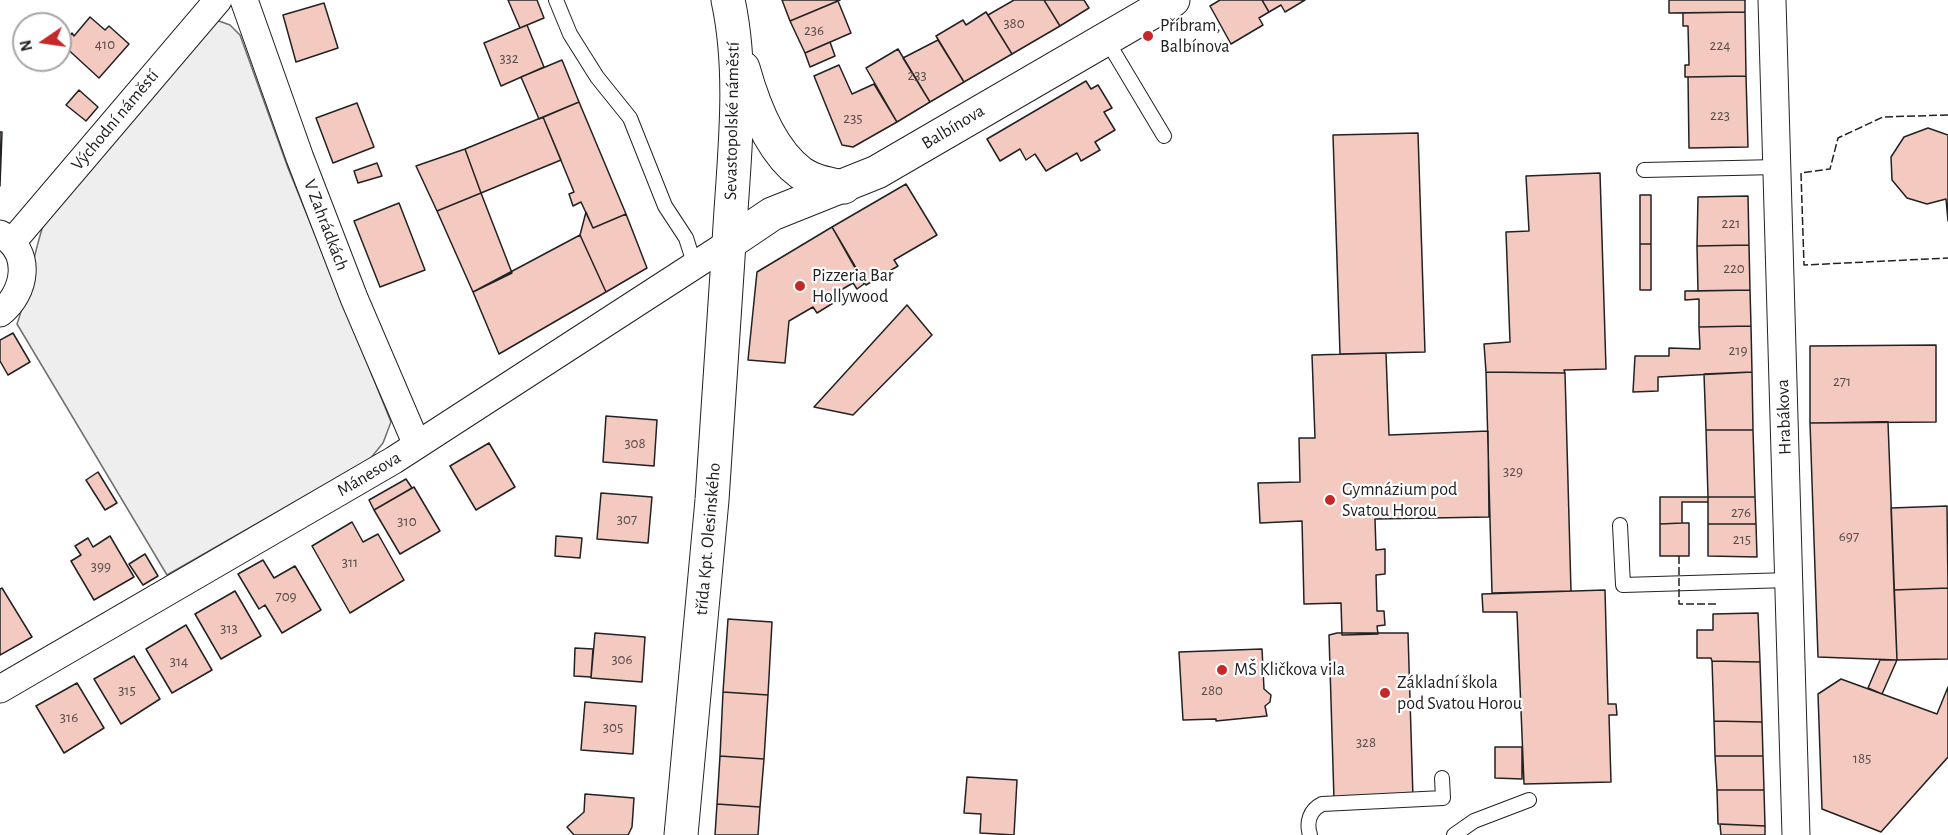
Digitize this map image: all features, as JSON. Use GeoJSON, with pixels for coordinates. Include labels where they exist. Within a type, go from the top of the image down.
{"type":"FeatureCollection","features":[{"type":"Feature","properties":{"kind":"main road","name":"Sevastopolské náměstí"},"geometry":{"type":"LineString","coordinates":[[728,0],[735,41],[735,124],[729,243]]}},
{"type":"Feature","properties":{"kind":"main road","name":"Balbínova"},"geometry":{"type":"LineString","coordinates":[[729,243],[772,214],[844,188],[877,172],[1173,0]]}},
{"type":"Feature","properties":{"kind":"main road"},"geometry":{"type":"LineString","coordinates":[[735,41],[757,107],[782,153],[801,172],[817,181],[844,188]]}},
{"type":"Feature","properties":{"kind":"main road","name":"třída Kpt. Olesinského"},"geometry":{"type":"LineString","coordinates":[[681,835],[712,500],[729,243]]}},
{"type":"Feature","properties":{"kind":"street","name":"Východní náměstí"},"geometry":{"type":"LineString","coordinates":[[0,313],[12,304],[22,281],[21,258],[6,237],[218,0]]}},
{"type":"Feature","properties":{"kind":"street","name":"V Zahrádkách"},"geometry":{"type":"LineString","coordinates":[[244,0],[300,158],[354,298],[417,446]]}},
{"type":"Feature","properties":{"kind":"street","name":"Hrabákova"},"geometry":{"type":"LineString","coordinates":[[1772,0],[1796,835]]}},
{"type":"Feature","properties":{"kind":"street","name":"Mánesova"},"geometry":{"type":"LineString","coordinates":[[0,689],[417,446],[729,243]]}},
{"type":"Feature","properties":{"kind":"lane"},"geometry":{"type":"LineString","coordinates":[[556,0],[576,43],[597,77],[630,118],[665,206],[686,238],[695,266]]}},
{"type":"Feature","properties":{"kind":"lane"},"geometry":{"type":"LineString","coordinates":[[1106,39],[1164,136]]}},
{"type":"Feature","properties":{"kind":"lane"},"geometry":{"type":"LineString","coordinates":[[1644,170],[1777,167]]}},
{"type":"Feature","properties":{"kind":"lane"},"geometry":{"type":"LineString","coordinates":[[1620,525],[1623,585],[1789,580]]}},
{"type":"Feature","properties":{"kind":"lane"},"geometry":{"type":"LineString","coordinates":[[1310,835],[1309,818],[1315,808],[1322,804],[1443,798],[1442,778]]}},
{"type":"Feature","properties":{"kind":"lane"},"geometry":{"type":"LineString","coordinates":[[1454,835],[1474,821],[1529,800]]}},
{"type":"Feature","properties":{"kind":"shaded area"},"geometry":{"type":"Polygon","coordinates":[[[219,21],[230,25],[240,35],[288,168],[391,422],[383,443],[370,459],[167,575],[17,324],[45,220],[207,27],[219,21]]]}},
{"type":"Feature","properties":{"kind":"building"},"geometry":{"type":"Polygon","coordinates":[[[508,0],[537,0],[544,18],[520,28],[508,0]]]}},
{"type":"Feature","properties":{"kind":"building"},"geometry":{"type":"Polygon","coordinates":[[[782,0],[840,0],[790,21],[782,0]]]}},
{"type":"Feature","properties":{"kind":"building"},"geometry":{"type":"Polygon","coordinates":[[[1014,0],[1044,0],[1060,26],[1012,54],[988,15],[1014,0]]]}},
{"type":"Feature","properties":{"kind":"building"},"geometry":{"type":"Polygon","coordinates":[[[1044,0],[1084,0],[1089,8],[1060,26],[1044,0]]]}},
{"type":"Feature","properties":{"kind":"building"},"geometry":{"type":"Polygon","coordinates":[[[1220,0],[1262,0],[1269,12],[1259,18],[1263,25],[1231,44],[1210,6],[1220,0]]]}},
{"type":"Feature","properties":{"kind":"building"},"geometry":{"type":"Polygon","coordinates":[[[1262,0],[1305,0],[1285,12],[1281,5],[1269,12],[1262,0]]]}},
{"type":"Feature","properties":{"kind":"building"},"geometry":{"type":"Polygon","coordinates":[[[1669,0],[1745,0],[1745,12],[1669,13],[1669,0]]]}},
{"type":"Feature","properties":{"kind":"building"},"geometry":{"type":"Polygon","coordinates":[[[838,1],[851,33],[805,53],[790,21],[838,1]]]}},
{"type":"Feature","properties":{"kind":"building"},"geometry":{"type":"Polygon","coordinates":[[[324,3],[338,48],[296,62],[283,15],[324,3]]]}},
{"type":"Feature","properties":{"kind":"building"},"geometry":{"type":"Polygon","coordinates":[[[986,12],[1012,54],[964,82],[936,36],[963,20],[966,25],[986,12]]]}},
{"type":"Feature","properties":{"kind":"building"},"geometry":{"type":"Polygon","coordinates":[[[1745,12],[1746,76],[1685,77],[1685,65],[1689,65],[1688,26],[1683,26],[1683,13],[1745,12]]]}},
{"type":"Feature","properties":{"kind":"building"},"geometry":{"type":"Polygon","coordinates":[[[90,17],[105,30],[109,26],[129,44],[99,78],[72,53],[72,33],[74,36],[90,17]]]}},
{"type":"Feature","properties":{"kind":"building"},"geometry":{"type":"Polygon","coordinates":[[[527,25],[544,67],[501,86],[484,43],[527,25]]]}},
{"type":"Feature","properties":{"kind":"building"},"geometry":{"type":"Polygon","coordinates":[[[938,40],[964,82],[930,102],[903,58],[938,40]]]}},
{"type":"Feature","properties":{"kind":"building"},"geometry":{"type":"Polygon","coordinates":[[[830,42],[835,56],[810,67],[805,53],[830,42]]]}},
{"type":"Feature","properties":{"kind":"building"},"geometry":{"type":"Polygon","coordinates":[[[898,49],[930,102],[897,122],[866,68],[898,49]]]}},
{"type":"Feature","properties":{"kind":"building"},"geometry":{"type":"Polygon","coordinates":[[[562,60],[579,102],[539,119],[521,77],[562,60]]]}},
{"type":"Feature","properties":{"kind":"building"},"geometry":{"type":"Polygon","coordinates":[[[839,65],[852,94],[874,84],[897,122],[853,147],[842,145],[814,76],[839,65]]]}},
{"type":"Feature","properties":{"kind":"building"},"geometry":{"type":"Polygon","coordinates":[[[1746,76],[1748,147],[1689,148],[1688,77],[1746,76]]]}},
{"type":"Feature","properties":{"kind":"building"},"geometry":{"type":"Polygon","coordinates":[[[1086,81],[1091,89],[1098,85],[1112,108],[1104,112],[1115,130],[1095,142],[1100,150],[1081,161],[1077,153],[1046,171],[1035,154],[1026,160],[1020,149],[1000,161],[987,139],[1086,81]]]}},
{"type":"Feature","properties":{"kind":"building"},"geometry":{"type":"Polygon","coordinates":[[[79,90],[98,107],[86,121],[66,105],[79,90]]]}},
{"type":"Feature","properties":{"kind":"building"},"geometry":{"type":"Polygon","coordinates":[[[579,102],[626,214],[593,228],[581,202],[573,206],[569,194],[574,192],[543,117],[579,102]]]}},
{"type":"Feature","properties":{"kind":"building"},"geometry":{"type":"Polygon","coordinates":[[[357,103],[374,147],[333,163],[316,118],[357,103]]]}},
{"type":"Feature","properties":{"kind":"building"},"geometry":{"type":"Polygon","coordinates":[[[543,117],[561,160],[481,193],[465,149],[543,117]]]}},
{"type":"Feature","properties":{"kind":"building"},"geometry":{"type":"Polygon","coordinates":[[[1928,128],[1948,135],[1948,221],[1946,199],[1927,204],[1907,198],[1892,180],[1891,157],[1904,137],[1928,128]]]}},
{"type":"Feature","properties":{"kind":"building"},"geometry":{"type":"Polygon","coordinates":[[[0,132],[2,132],[0,186],[0,132]]]}},
{"type":"Feature","properties":{"kind":"building"},"geometry":{"type":"Polygon","coordinates":[[[1418,133],[1425,352],[1340,354],[1333,135],[1418,133]]]}},
{"type":"Feature","properties":{"kind":"building"},"geometry":{"type":"Polygon","coordinates":[[[465,149],[481,193],[437,211],[416,166],[465,149]]]}},
{"type":"Feature","properties":{"kind":"building"},"geometry":{"type":"Polygon","coordinates":[[[377,163],[382,176],[358,183],[354,171],[377,163]]]}},
{"type":"Feature","properties":{"kind":"building"},"geometry":{"type":"Polygon","coordinates":[[[1600,173],[1606,369],[1564,370],[1565,373],[1486,372],[1484,344],[1510,342],[1506,232],[1529,231],[1526,176],[1600,173]]]}},
{"type":"Feature","properties":{"kind":"building"},"geometry":{"type":"Polygon","coordinates":[[[906,184],[937,235],[894,260],[898,266],[866,285],[832,227],[906,184]]]}},
{"type":"Feature","properties":{"kind":"building"},"geometry":{"type":"Polygon","coordinates":[[[481,193],[512,273],[473,292],[437,211],[481,193]]]}},
{"type":"Feature","properties":{"kind":"building"},"geometry":{"type":"Polygon","coordinates":[[[1640,195],[1651,195],[1651,244],[1640,244],[1640,195]]]}},
{"type":"Feature","properties":{"kind":"building"},"geometry":{"type":"Polygon","coordinates":[[[1748,196],[1749,245],[1697,246],[1698,197],[1748,196]]]}},
{"type":"Feature","properties":{"kind":"building"},"geometry":{"type":"Polygon","coordinates":[[[399,203],[425,270],[380,287],[354,221],[399,203]]]}},
{"type":"Feature","properties":{"kind":"building"},"geometry":{"type":"Polygon","coordinates":[[[586,212],[593,228],[626,214],[647,268],[606,292],[580,235],[586,212]]]}},
{"type":"Feature","properties":{"kind":"building"},"geometry":{"type":"Polygon","coordinates":[[[832,227],[864,284],[857,289],[853,283],[834,294],[838,300],[817,313],[813,307],[789,321],[785,363],[748,360],[757,272],[832,227]]]}},
{"type":"Feature","properties":{"kind":"building"},"geometry":{"type":"Polygon","coordinates":[[[580,235],[606,292],[499,354],[473,292],[580,235]]]}},
{"type":"Feature","properties":{"kind":"building"},"geometry":{"type":"Polygon","coordinates":[[[1640,244],[1651,244],[1651,290],[1640,290],[1640,244]]]}},
{"type":"Feature","properties":{"kind":"building"},"geometry":{"type":"Polygon","coordinates":[[[1749,245],[1750,290],[1698,291],[1697,246],[1749,245]]]}},
{"type":"Feature","properties":{"kind":"building"},"geometry":{"type":"Polygon","coordinates":[[[1750,290],[1751,326],[1699,327],[1699,299],[1685,300],[1685,291],[1750,290]]]}},
{"type":"Feature","properties":{"kind":"building"},"geometry":{"type":"Polygon","coordinates":[[[907,305],[932,335],[853,415],[814,407],[907,305]]]}},
{"type":"Feature","properties":{"kind":"building"},"geometry":{"type":"Polygon","coordinates":[[[1751,326],[1752,372],[1658,377],[1658,391],[1633,392],[1635,356],[1669,356],[1669,348],[1700,349],[1699,327],[1751,326]]]}},
{"type":"Feature","properties":{"kind":"building"},"geometry":{"type":"Polygon","coordinates":[[[13,333],[30,362],[8,375],[0,361],[0,340],[13,333]]]}},
{"type":"Feature","properties":{"kind":"building"},"geometry":{"type":"Polygon","coordinates":[[[1936,345],[1936,422],[1810,423],[1810,346],[1936,345]]]}},
{"type":"Feature","properties":{"kind":"building"},"geometry":{"type":"Polygon","coordinates":[[[1386,353],[1389,435],[1488,431],[1489,517],[1375,519],[1376,550],[1385,549],[1385,574],[1376,575],[1377,611],[1384,611],[1385,625],[1377,626],[1378,634],[1342,635],[1341,603],[1304,604],[1302,521],[1260,523],[1258,483],[1300,482],[1299,438],[1315,438],[1312,355],[1386,353]]]}},
{"type":"Feature","properties":{"kind":"building"},"geometry":{"type":"Polygon","coordinates":[[[1486,372],[1565,373],[1571,591],[1492,593],[1486,372]]]}},
{"type":"Feature","properties":{"kind":"building"},"geometry":{"type":"Polygon","coordinates":[[[1752,372],[1753,430],[1706,430],[1704,374],[1752,372]]]}},
{"type":"Feature","properties":{"kind":"building"},"geometry":{"type":"Polygon","coordinates":[[[606,416],[657,420],[654,466],[603,462],[606,416]]]}},
{"type":"Feature","properties":{"kind":"building"},"geometry":{"type":"Polygon","coordinates":[[[1888,422],[1897,660],[1818,657],[1810,423],[1888,422]]]}},
{"type":"Feature","properties":{"kind":"building"},"geometry":{"type":"Polygon","coordinates":[[[1706,430],[1753,430],[1755,497],[1708,497],[1706,430]]]}},
{"type":"Feature","properties":{"kind":"building"},"geometry":{"type":"Polygon","coordinates":[[[489,443],[515,487],[476,510],[450,466],[489,443]]]}},
{"type":"Feature","properties":{"kind":"building"},"geometry":{"type":"Polygon","coordinates":[[[98,472],[117,503],[105,510],[86,480],[98,472]]]}},
{"type":"Feature","properties":{"kind":"building"},"geometry":{"type":"Polygon","coordinates":[[[406,479],[412,488],[374,510],[369,500],[406,479]]]}},
{"type":"Feature","properties":{"kind":"building"},"geometry":{"type":"Polygon","coordinates":[[[414,487],[440,531],[400,554],[374,510],[414,487]]]}},
{"type":"Feature","properties":{"kind":"building"},"geometry":{"type":"Polygon","coordinates":[[[601,493],[652,497],[648,543],[597,539],[601,493]]]}},
{"type":"Feature","properties":{"kind":"building"},"geometry":{"type":"Polygon","coordinates":[[[1660,497],[1708,497],[1708,502],[1682,502],[1682,523],[1660,524],[1660,497]]]}},
{"type":"Feature","properties":{"kind":"building"},"geometry":{"type":"Polygon","coordinates":[[[1708,497],[1755,497],[1756,524],[1708,524],[1708,497]]]}},
{"type":"Feature","properties":{"kind":"building"},"geometry":{"type":"Polygon","coordinates":[[[1947,506],[1948,588],[1894,590],[1891,508],[1947,506]]]}},
{"type":"Feature","properties":{"kind":"building"},"geometry":{"type":"Polygon","coordinates":[[[352,522],[363,542],[378,534],[404,580],[350,613],[312,546],[352,522]]]}},
{"type":"Feature","properties":{"kind":"building"},"geometry":{"type":"Polygon","coordinates":[[[1689,523],[1689,556],[1660,556],[1660,524],[1689,523]]]}},
{"type":"Feature","properties":{"kind":"building"},"geometry":{"type":"Polygon","coordinates":[[[1708,524],[1756,524],[1757,557],[1708,556],[1708,524]]]}},
{"type":"Feature","properties":{"kind":"building"},"geometry":{"type":"Polygon","coordinates":[[[110,536],[134,577],[94,600],[71,561],[81,555],[75,546],[88,538],[93,547],[110,536]]]}},
{"type":"Feature","properties":{"kind":"building"},"geometry":{"type":"Polygon","coordinates":[[[556,536],[582,538],[580,558],[555,556],[556,536]]]}},
{"type":"Feature","properties":{"kind":"building"},"geometry":{"type":"Polygon","coordinates":[[[145,554],[158,576],[143,585],[129,564],[145,554]]]}},
{"type":"Feature","properties":{"kind":"building"},"geometry":{"type":"Polygon","coordinates":[[[263,560],[274,578],[295,566],[321,610],[282,633],[265,605],[259,609],[238,574],[263,560]]]}},
{"type":"Feature","properties":{"kind":"building"},"geometry":{"type":"Polygon","coordinates":[[[2,588],[32,637],[0,655],[0,589],[2,588]]]}},
{"type":"Feature","properties":{"kind":"building"},"geometry":{"type":"Polygon","coordinates":[[[1948,588],[1948,659],[1897,660],[1894,590],[1948,588]]]}},
{"type":"Feature","properties":{"kind":"building"},"geometry":{"type":"Polygon","coordinates":[[[1605,590],[1608,704],[1616,704],[1617,715],[1609,715],[1611,782],[1524,784],[1517,612],[1483,612],[1482,594],[1605,590]]]}},
{"type":"Feature","properties":{"kind":"building"},"geometry":{"type":"Polygon","coordinates":[[[235,591],[261,636],[221,659],[195,614],[235,591]]]}},
{"type":"Feature","properties":{"kind":"building"},"geometry":{"type":"Polygon","coordinates":[[[1758,613],[1760,662],[1712,661],[1711,658],[1697,658],[1697,630],[1713,630],[1713,614],[1758,613]]]}},
{"type":"Feature","properties":{"kind":"building"},"geometry":{"type":"Polygon","coordinates":[[[728,619],[772,622],[768,695],[723,692],[728,619]]]}},
{"type":"Feature","properties":{"kind":"building"},"geometry":{"type":"Polygon","coordinates":[[[186,625],[212,670],[172,693],[146,649],[186,625]]]}},
{"type":"Feature","properties":{"kind":"building"},"geometry":{"type":"Polygon","coordinates":[[[595,633],[645,637],[642,682],[591,678],[595,633]]]}},
{"type":"Feature","properties":{"kind":"building"},"geometry":{"type":"Polygon","coordinates":[[[1408,633],[1413,798],[1334,800],[1329,635],[1408,633]]]}},
{"type":"Feature","properties":{"kind":"building"},"geometry":{"type":"Polygon","coordinates":[[[575,648],[593,649],[591,677],[574,676],[575,648]]]}},
{"type":"Feature","properties":{"kind":"building","name":"MŠ Kličkova vila"},"geometry":{"type":"Polygon","coordinates":[[[1262,649],[1264,689],[1271,695],[1270,702],[1265,706],[1267,716],[1216,721],[1216,719],[1183,720],[1179,652],[1262,649]]]}},
{"type":"Feature","properties":{"kind":"building"},"geometry":{"type":"Polygon","coordinates":[[[134,656],[160,699],[121,724],[94,679],[134,656]]]}},
{"type":"Feature","properties":{"kind":"building"},"geometry":{"type":"Polygon","coordinates":[[[1880,660],[1897,660],[1882,694],[1868,688],[1880,660]]]}},
{"type":"Feature","properties":{"kind":"building"},"geometry":{"type":"Polygon","coordinates":[[[1712,661],[1760,662],[1762,722],[1714,721],[1712,661]]]}},
{"type":"Feature","properties":{"kind":"building"},"geometry":{"type":"Polygon","coordinates":[[[1841,679],[1937,714],[1948,687],[1948,757],[1881,832],[1822,809],[1818,694],[1841,679]]]}},
{"type":"Feature","properties":{"kind":"building"},"geometry":{"type":"Polygon","coordinates":[[[77,683],[104,728],[64,753],[36,706],[77,683]]]}},
{"type":"Feature","properties":{"kind":"building"},"geometry":{"type":"Polygon","coordinates":[[[723,692],[768,695],[764,759],[720,756],[723,692]]]}},
{"type":"Feature","properties":{"kind":"building"},"geometry":{"type":"Polygon","coordinates":[[[585,702],[636,706],[633,754],[581,750],[585,702]]]}},
{"type":"Feature","properties":{"kind":"building"},"geometry":{"type":"Polygon","coordinates":[[[1714,721],[1762,722],[1763,756],[1715,756],[1714,721]]]}},
{"type":"Feature","properties":{"kind":"building"},"geometry":{"type":"Polygon","coordinates":[[[1495,747],[1522,747],[1522,779],[1495,778],[1495,747]]]}},
{"type":"Feature","properties":{"kind":"building"},"geometry":{"type":"Polygon","coordinates":[[[720,756],[764,759],[760,807],[717,804],[720,756]]]}},
{"type":"Feature","properties":{"kind":"building"},"geometry":{"type":"Polygon","coordinates":[[[1715,756],[1763,756],[1764,790],[1717,790],[1715,756]]]}},
{"type":"Feature","properties":{"kind":"building"},"geometry":{"type":"Polygon","coordinates":[[[967,777],[1017,780],[1014,835],[980,833],[981,814],[964,813],[967,777]]]}},
{"type":"Feature","properties":{"kind":"building"},"geometry":{"type":"Polygon","coordinates":[[[1717,790],[1764,790],[1765,826],[1718,824],[1717,790]]]}},
{"type":"Feature","properties":{"kind":"building"},"geometry":{"type":"Polygon","coordinates":[[[585,794],[634,798],[632,827],[628,835],[574,835],[567,827],[584,812],[585,794]]]}},
{"type":"Feature","properties":{"kind":"building"},"geometry":{"type":"Polygon","coordinates":[[[717,804],[760,807],[758,835],[715,835],[717,804]]]}},
{"type":"Feature","properties":{"kind":"building"},"geometry":{"type":"Polygon","coordinates":[[[1720,824],[1765,826],[1765,835],[1721,835],[1720,824]]]}},
{"type":"Feature","properties":{"kind":"fence"},"geometry":{"type":"LineString","coordinates":[[1948,115],[1883,117],[1838,138],[1830,169],[1801,173],[1804,265],[1948,258]]}},
{"type":"Feature","properties":{"kind":"fence"},"geometry":{"type":"LineString","coordinates":[[1679,556],[1679,604],[1718,604]]}},
{"type":"Feature","properties":{"kind":"place","name":"Příbram, Balbínova"},"geometry":{"type":"Point","coordinates":[1148,36]}},
{"type":"Feature","properties":{"kind":"place","name":"Pizzeria Bar Hollywood"},"geometry":{"type":"Point","coordinates":[800,286]}},
{"type":"Feature","properties":{"kind":"place","name":"Gymnázium pod Svatou Horou"},"geometry":{"type":"Point","coordinates":[1330,500]}},
{"type":"Feature","properties":{"kind":"place","name":"MŠ Kličkova vila"},"geometry":{"type":"Point","coordinates":[1222,670]}},
{"type":"Feature","properties":{"kind":"place","name":"Základní škola pod Svatou Horou"},"geometry":{"type":"Point","coordinates":[1385,693]}}]}
